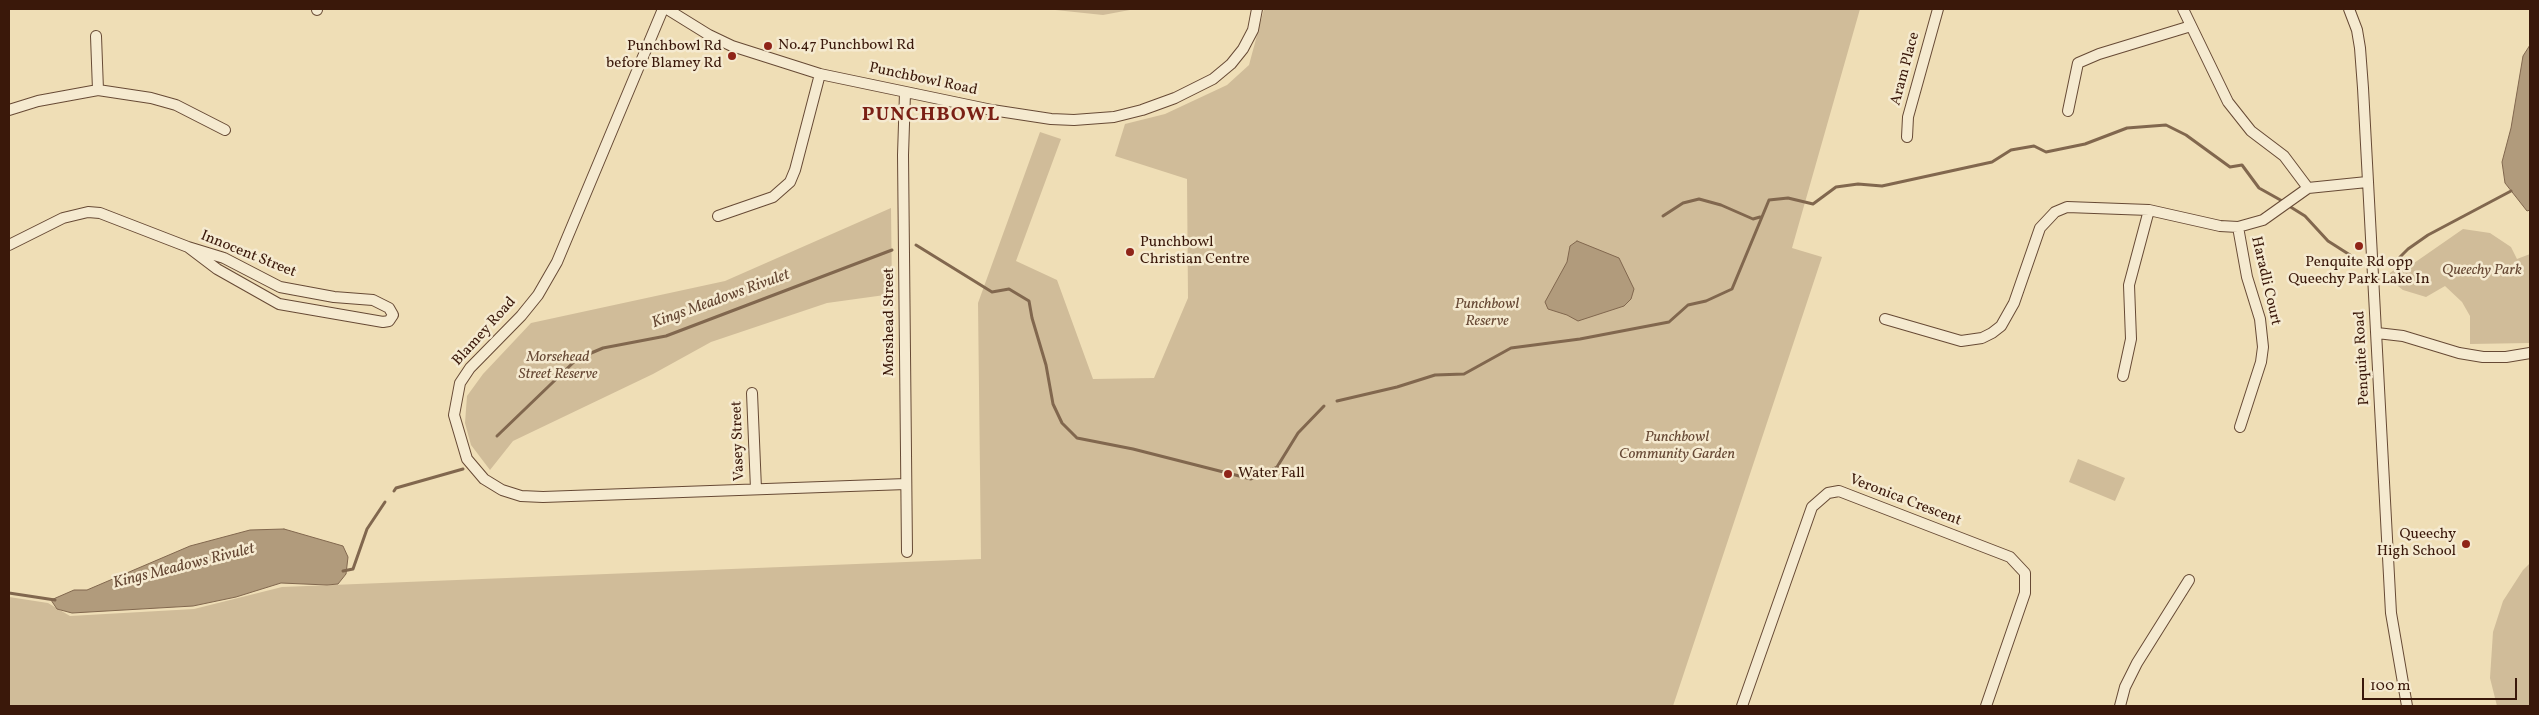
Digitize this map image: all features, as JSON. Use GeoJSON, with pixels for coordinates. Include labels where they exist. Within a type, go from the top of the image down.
{"type":"FeatureCollection","features":[{"type":"Feature","properties":{"kind":"street","name":"Punchbowl Road"},"geometry":{"type":"LineString","coordinates":[[665,9],[703,32],[732,46],[820,74],[1051,119],[1102,118],[1126,114],[1175,98],[1195,89],[1223,71],[1238,57],[1249,40],[1257,9]]}},
{"type":"Feature","properties":{"kind":"street","name":"Blamey Road"},"geometry":{"type":"LineString","coordinates":[[665,9],[558,262],[538,295],[521,316],[470,368],[460,383],[454,415],[467,459],[484,479],[502,490],[521,496],[543,497],[906,484]]}},
{"type":"Feature","properties":{"kind":"street","name":"Aram Place"},"geometry":{"type":"LineString","coordinates":[[1907,137],[1908,117],[1938,9]]}},
{"type":"Feature","properties":{"kind":"street"},"geometry":{"type":"LineString","coordinates":[[2183,9],[2220,89],[2240,119],[2260,139],[2284,156],[2308,188]]}},
{"type":"Feature","properties":{"kind":"street","name":"Penquite Road"},"geometry":{"type":"LineString","coordinates":[[2349,9],[2357,30],[2360,48],[2391,612],[2407,706]]}},
{"type":"Feature","properties":{"kind":"street"},"geometry":{"type":"LineString","coordinates":[[2068,111],[2078,63],[2099,54],[2191,26]]}},
{"type":"Feature","properties":{"kind":"street"},"geometry":{"type":"LineString","coordinates":[[96,36],[98,90]]}},
{"type":"Feature","properties":{"kind":"street"},"geometry":{"type":"LineString","coordinates":[[718,216],[773,197],[790,182],[795,170],[820,74]]}},
{"type":"Feature","properties":{"kind":"street"},"geometry":{"type":"LineString","coordinates":[[9,110],[38,100],[98,90],[150,98],[176,105],[225,130]]}},
{"type":"Feature","properties":{"kind":"street","name":"Morshead Street"},"geometry":{"type":"LineString","coordinates":[[905,92],[903,155],[907,552]]}},
{"type":"Feature","properties":{"kind":"street"},"geometry":{"type":"LineString","coordinates":[[1886,319],[1961,341],[1982,338],[2001,326],[2008,315],[2040,228],[2055,212],[2067,207],[2084,206],[2149,210],[2220,226],[2238,227],[2263,220],[2308,188],[2367,182]]}},
{"type":"Feature","properties":{"kind":"street"},"geometry":{"type":"LineString","coordinates":[[2123,376],[2131,339],[2129,285],[2149,210]]}},
{"type":"Feature","properties":{"kind":"street","name":"Innocent Street"},"geometry":{"type":"LineString","coordinates":[[9,245],[64,218],[88,212],[100,213],[188,247],[224,258],[280,287],[334,297],[373,300],[390,308],[393,315],[389,320],[383,322],[279,304],[217,269],[188,247]]}},
{"type":"Feature","properties":{"kind":"street","name":"Haradli Court"},"geometry":{"type":"LineString","coordinates":[[2238,227],[2247,277],[2260,319],[2263,348],[2261,362],[2240,427]]}},
{"type":"Feature","properties":{"kind":"street"},"geometry":{"type":"LineString","coordinates":[[2377,332],[2403,336],[2467,354],[2506,357],[2530,353]]}},
{"type":"Feature","properties":{"kind":"street","name":"Vasey Street"},"geometry":{"type":"LineString","coordinates":[[752,393],[756,488]]}},
{"type":"Feature","properties":{"kind":"street","name":"Veronica Crescent"},"geometry":{"type":"LineString","coordinates":[[1742,706],[1812,507],[1828,493],[1839,491],[2010,558],[2025,573],[2025,593],[1986,706]]}},
{"type":"Feature","properties":{"kind":"street"},"geometry":{"type":"LineString","coordinates":[[2120,706],[2125,687],[2136,663],[2189,580]]}},
{"type":"Feature","properties":{"kind":"green space"},"geometry":{"type":"Polygon","coordinates":[[[1046,9],[1135,9],[1103,15],[1046,9]]]}},
{"type":"Feature","properties":{"kind":"green space","name":"Punchbowl Reserve"},"geometry":{"type":"Polygon","coordinates":[[[1264,9],[1860,9],[1792,248],[1822,257],[1673,706],[9,706],[9,597],[48,603],[70,616],[194,609],[282,587],[981,559],[978,303],[1040,132],[1061,139],[1016,261],[1057,280],[1093,379],[1154,378],[1188,298],[1187,179],[1115,156],[1125,124],[1165,114],[1227,85],[1249,65],[1264,9]]]}},
{"type":"Feature","properties":{"kind":"green space","name":"Morsehead Street Reserve"},"geometry":{"type":"Polygon","coordinates":[[[891,208],[892,294],[827,303],[711,342],[653,374],[513,441],[490,470],[471,445],[465,423],[467,396],[483,374],[531,323],[725,281],[891,208]]]}},
{"type":"Feature","properties":{"kind":"green space","name":"Queechy Park"},"geometry":{"type":"Polygon","coordinates":[[[2463,229],[2490,233],[2511,247],[2517,259],[2530,254],[2530,343],[2470,344],[2470,316],[2462,302],[2445,286],[2426,297],[2403,290],[2390,280],[2390,273],[2394,270],[2404,270],[2463,229]]]}},
{"type":"Feature","properties":{"kind":"green space"},"geometry":{"type":"Polygon","coordinates":[[[2078,459],[2125,478],[2115,501],[2069,482],[2078,459]]]}},
{"type":"Feature","properties":{"kind":"green space"},"geometry":{"type":"Polygon","coordinates":[[[2530,563],[2530,706],[2497,706],[2490,678],[2493,632],[2503,601],[2523,570],[2530,563]]]}},
{"type":"Feature","properties":{"kind":"water"},"geometry":{"type":"Polygon","coordinates":[[[2530,45],[2530,210],[2527,211],[2505,183],[2502,162],[2511,128],[2523,56],[2530,45]]]}},
{"type":"Feature","properties":{"kind":"water"},"geometry":{"type":"Polygon","coordinates":[[[1577,241],[1619,258],[1634,289],[1631,299],[1624,306],[1578,321],[1548,309],[1545,302],[1567,262],[1570,246],[1577,241]]]}},
{"type":"Feature","properties":{"kind":"water"},"geometry":{"type":"Polygon","coordinates":[[[284,529],[343,546],[348,557],[346,574],[338,584],[281,583],[236,597],[193,606],[72,613],[57,609],[51,600],[74,590],[87,590],[190,546],[250,530],[284,529]]]}},
{"type":"Feature","properties":{"kind":"waterway","name":"Kings Meadows Rivulet"},"geometry":{"type":"LineString","coordinates":[[1337,401],[1397,387],[1435,375],[1464,374],[1511,348],[1580,339],[1669,322],[1688,305],[1706,301],[1732,289],[1769,200],[1788,198],[1813,204],[1836,187],[1858,184],[1882,186],[1992,162],[2011,150],[2034,146],[2046,152],[2085,144],[2127,128],[2166,125],[2186,135],[2230,167],[2242,165],[2259,188],[2284,202]]}},
{"type":"Feature","properties":{"kind":"waterway","name":"Kings Meadows Rivulet"},"geometry":{"type":"LineString","coordinates":[[2394,263],[2408,249],[2428,235],[2511,191]]}},
{"type":"Feature","properties":{"kind":"waterway"},"geometry":{"type":"LineString","coordinates":[[1663,216],[1683,203],[1699,199],[1721,205],[1753,219],[1760,217]]}},
{"type":"Feature","properties":{"kind":"waterway","name":"Kings Meadows Rivulet"},"geometry":{"type":"LineString","coordinates":[[2289,206],[2305,216],[2328,241],[2350,255]]}},
{"type":"Feature","properties":{"kind":"waterway","name":"Kings Meadows Rivulet"},"geometry":{"type":"LineString","coordinates":[[916,245],[992,292],[1009,289],[1029,301],[1046,365],[1053,404],[1062,423],[1077,438],[1133,449],[1251,479],[1277,467],[1298,433],[1324,406]]}},
{"type":"Feature","properties":{"kind":"waterway","name":"Kings Meadows Rivulet"},"geometry":{"type":"LineString","coordinates":[[497,436],[577,359],[603,348],[666,336],[892,250]]}},
{"type":"Feature","properties":{"kind":"waterway","name":"Kings Meadows Rivulet"},"geometry":{"type":"LineString","coordinates":[[394,491],[396,488],[463,469]]}},
{"type":"Feature","properties":{"kind":"waterway","name":"Kings Meadows Rivulet"},"geometry":{"type":"LineString","coordinates":[[343,571],[353,569],[367,529],[385,502]]}},
{"type":"Feature","properties":{"kind":"waterway","name":"Kings Meadows Rivulet"},"geometry":{"type":"LineString","coordinates":[[9,593],[55,600]]}},
{"type":"Feature","properties":{"kind":"place","name":"No.47 Punchbowl Rd"},"geometry":{"type":"Point","coordinates":[768,46]}},
{"type":"Feature","properties":{"kind":"place","name":"Punchbowl Rd before Blamey Rd"},"geometry":{"type":"Point","coordinates":[732,56]}},
{"type":"Feature","properties":{"kind":"place","name":"Penquite Rd opp Queechy Park Lake In"},"geometry":{"type":"Point","coordinates":[2359,246]}},
{"type":"Feature","properties":{"kind":"place","name":"Punchbowl Christian Centre"},"geometry":{"type":"Point","coordinates":[1130,252]}},
{"type":"Feature","properties":{"kind":"place","name":"Water Fall"},"geometry":{"type":"Point","coordinates":[1228,474]}},
{"type":"Feature","properties":{"kind":"place","name":"Queechy High School"},"geometry":{"type":"Point","coordinates":[2466,544]}},
{"type":"Feature","properties":{"kind":"district","name":"PUNCHBOWL"},"geometry":{"type":"Point","coordinates":[931,116]}},
{"type":"Feature","properties":{"kind":"park label","name":"Punchbowl Community Garden"},"geometry":{"type":"Point","coordinates":[1677,446]}}]}
